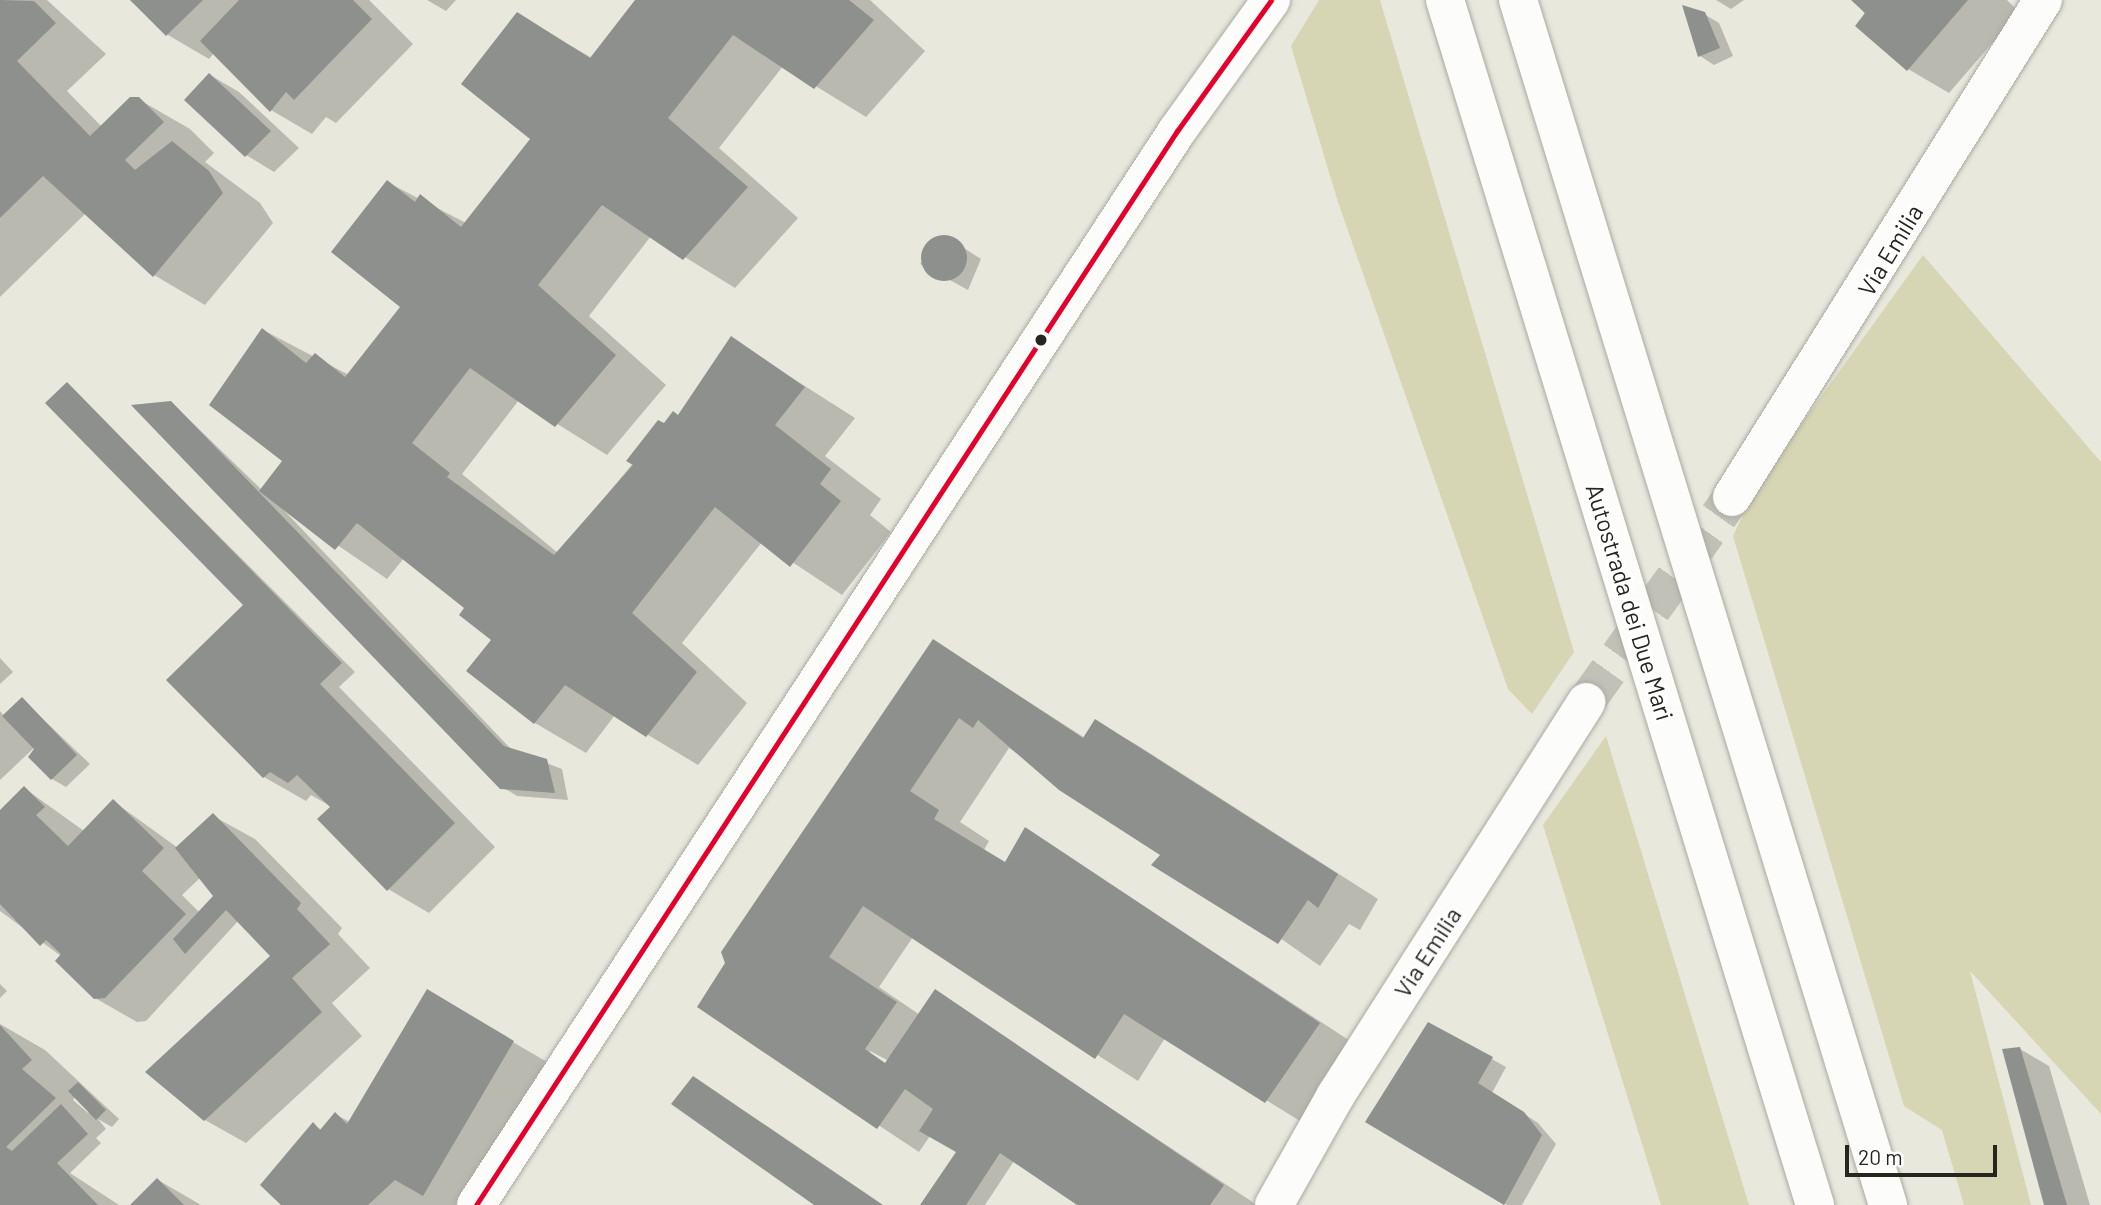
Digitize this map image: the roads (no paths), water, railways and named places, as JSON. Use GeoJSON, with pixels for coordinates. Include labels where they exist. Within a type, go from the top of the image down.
{"type":"FeatureCollection","features":[{"type":"Feature","properties":{"kind":"main road"},"geometry":{"type":"LineString","coordinates":[[476,1205],[1177,131],[1270,0]]}},
{"type":"Feature","properties":{"kind":"main road","name":"Autostrada dei Due Mari"},"geometry":{"type":"LineString","coordinates":[[1445,0],[1815,1205]]}},
{"type":"Feature","properties":{"kind":"main road"},"geometry":{"type":"LineString","coordinates":[[1518,0],[1888,1205]]}},
{"type":"Feature","properties":{"kind":"main road","name":"Via Emilia"},"geometry":{"type":"LineString","coordinates":[[1732,497],[2043,0]]}},
{"type":"Feature","properties":{"kind":"main road","name":"Via Emilia"},"geometry":{"type":"LineString","coordinates":[[1275,1205],[1336,1095],[1586,702]]}},
{"type":"Feature","properties":{"kind":"tunnel"},"geometry":{"type":"LineString","coordinates":[[1586,702],[1732,497]]}}]}
